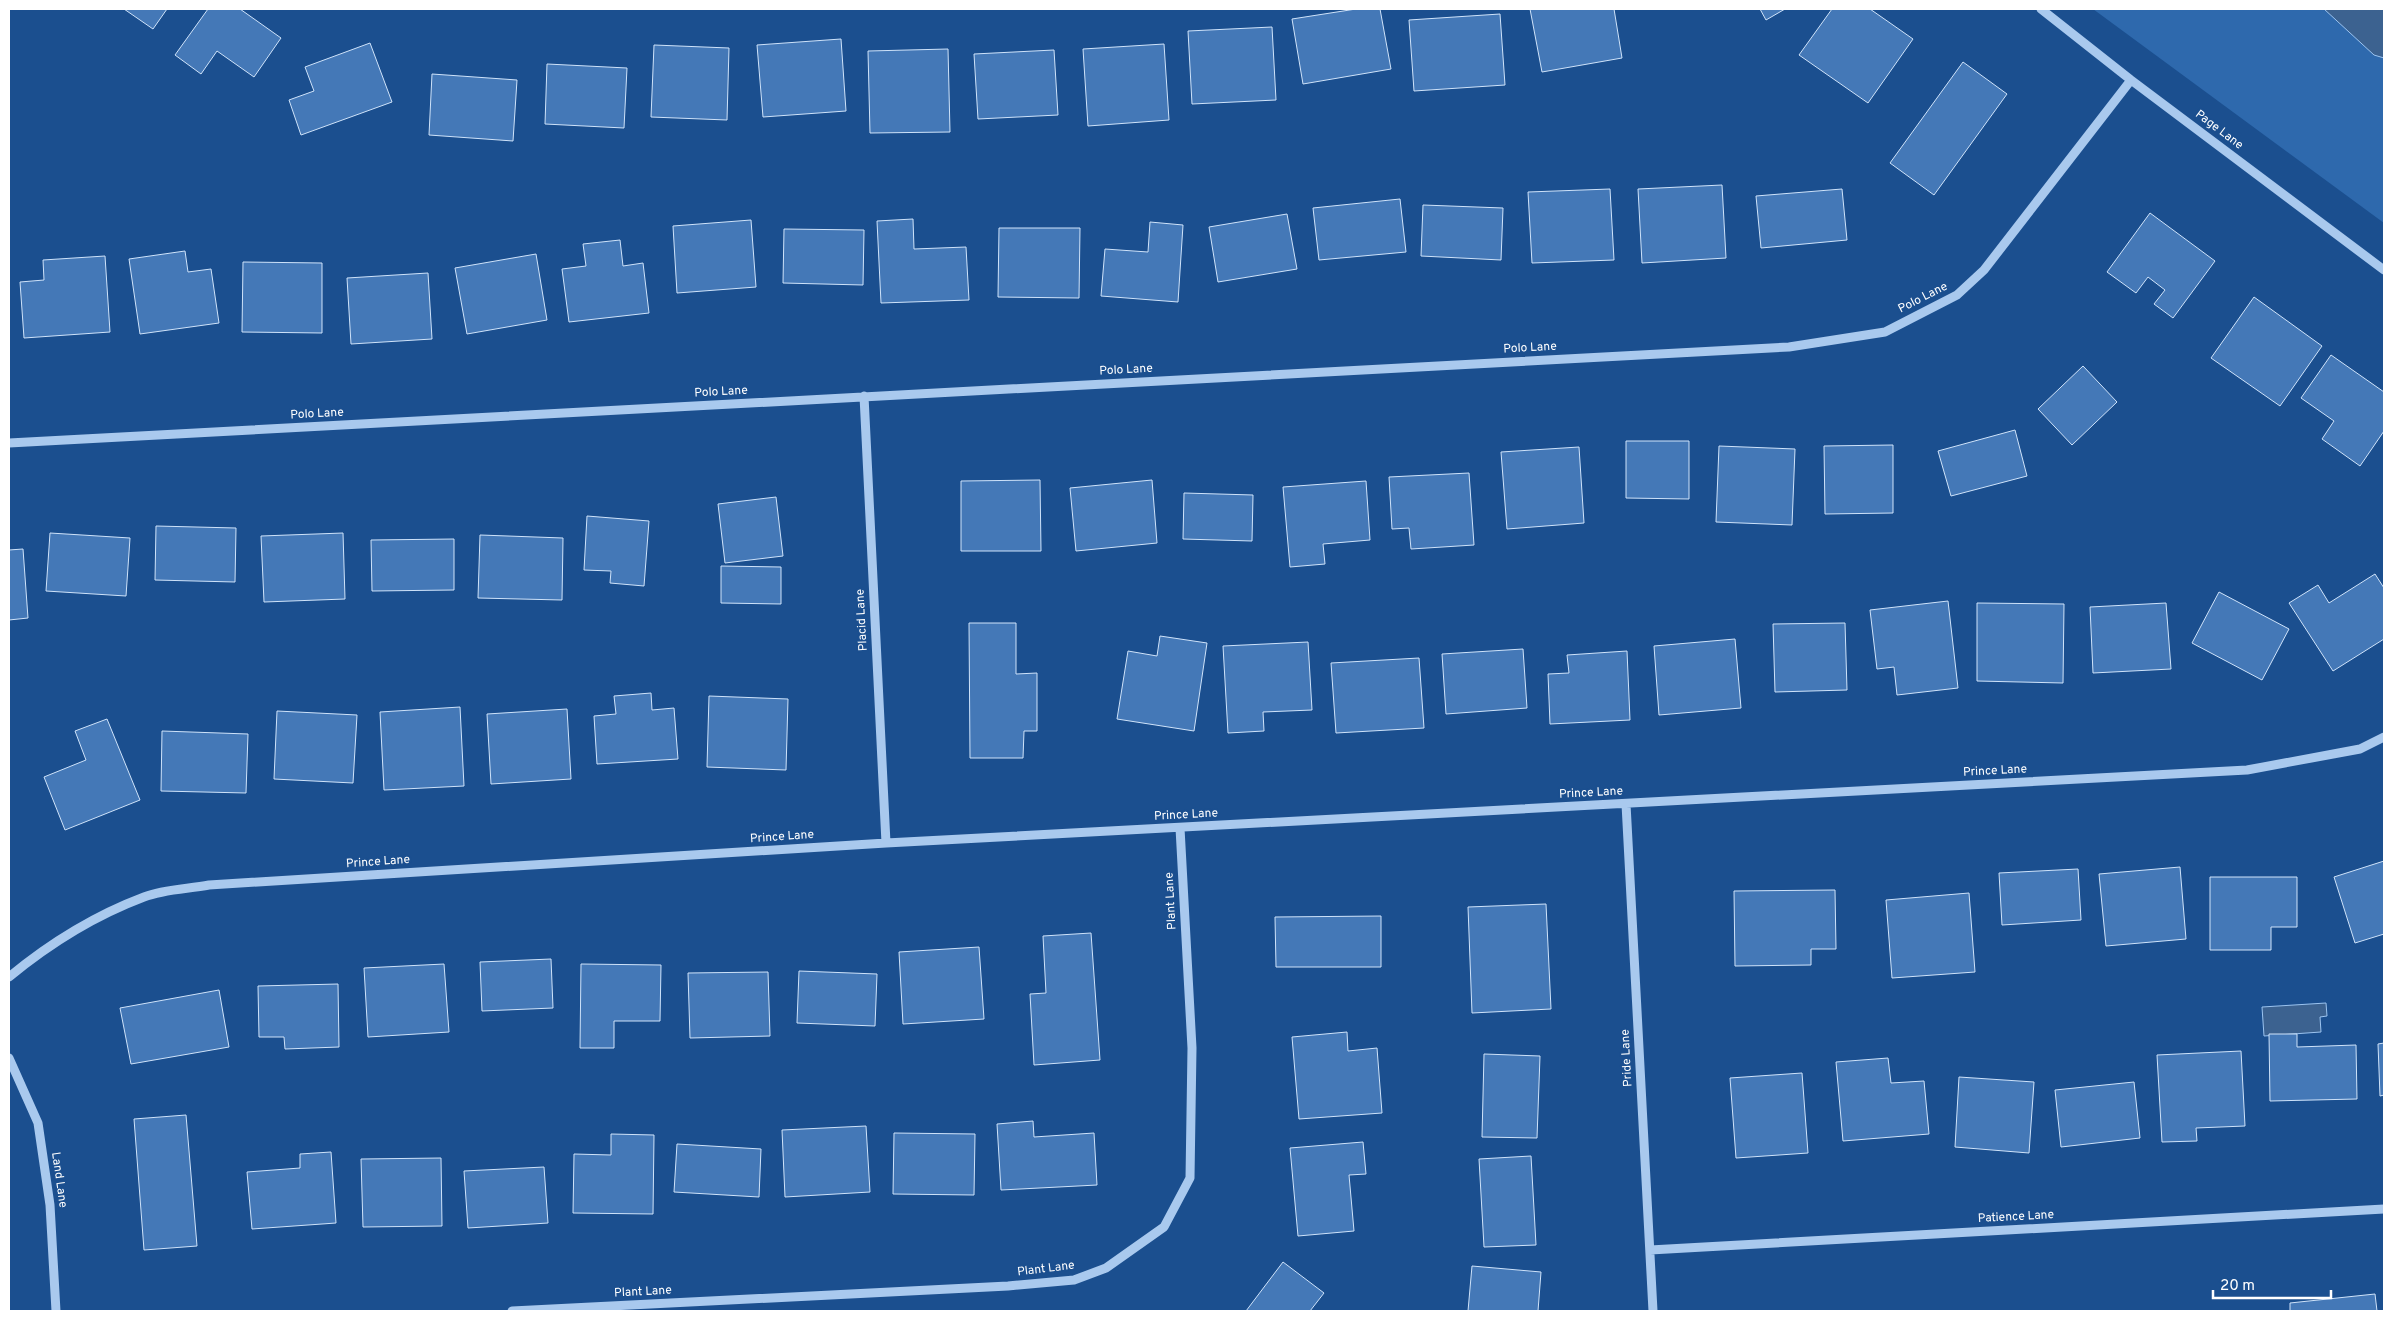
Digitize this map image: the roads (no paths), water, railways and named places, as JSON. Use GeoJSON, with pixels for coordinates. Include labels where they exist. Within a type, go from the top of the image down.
{"type":"FeatureCollection","features":[{"type":"Feature","properties":{"kind":"street","name":"Page Lane"},"geometry":{"type":"LineString","coordinates":[[2041,9],[2131,80],[2384,270]]}},
{"type":"Feature","properties":{"kind":"street","name":"Polo Lane"},"geometry":{"type":"LineString","coordinates":[[9,443],[1789,347],[1886,332],[1957,295],[1984,270],[2131,80]]}},
{"type":"Feature","properties":{"kind":"street","name":"Placid Lane"},"geometry":{"type":"LineString","coordinates":[[864,396],[886,843]]}},
{"type":"Feature","properties":{"kind":"street","name":"Prince Lane"},"geometry":{"type":"LineString","coordinates":[[9,977],[35,956],[73,932],[146,896],[209,885],[886,843],[2247,770],[2360,749],[2384,737]]}},
{"type":"Feature","properties":{"kind":"street","name":"Pride Lane"},"geometry":{"type":"LineString","coordinates":[[1626,804],[1653,1311]]}},
{"type":"Feature","properties":{"kind":"street","name":"Plant Lane"},"geometry":{"type":"LineString","coordinates":[[512,1311],[1008,1286],[1074,1280],[1106,1268],[1164,1227],[1190,1178],[1192,1048],[1180,828]]}},
{"type":"Feature","properties":{"kind":"street","name":"Land Lane"},"geometry":{"type":"LineString","coordinates":[[9,1058],[38,1122],[50,1205],[56,1311]]}},
{"type":"Feature","properties":{"kind":"street","name":"Patience Lane"},"geometry":{"type":"LineString","coordinates":[[1650,1250],[2384,1209]]}}]}
